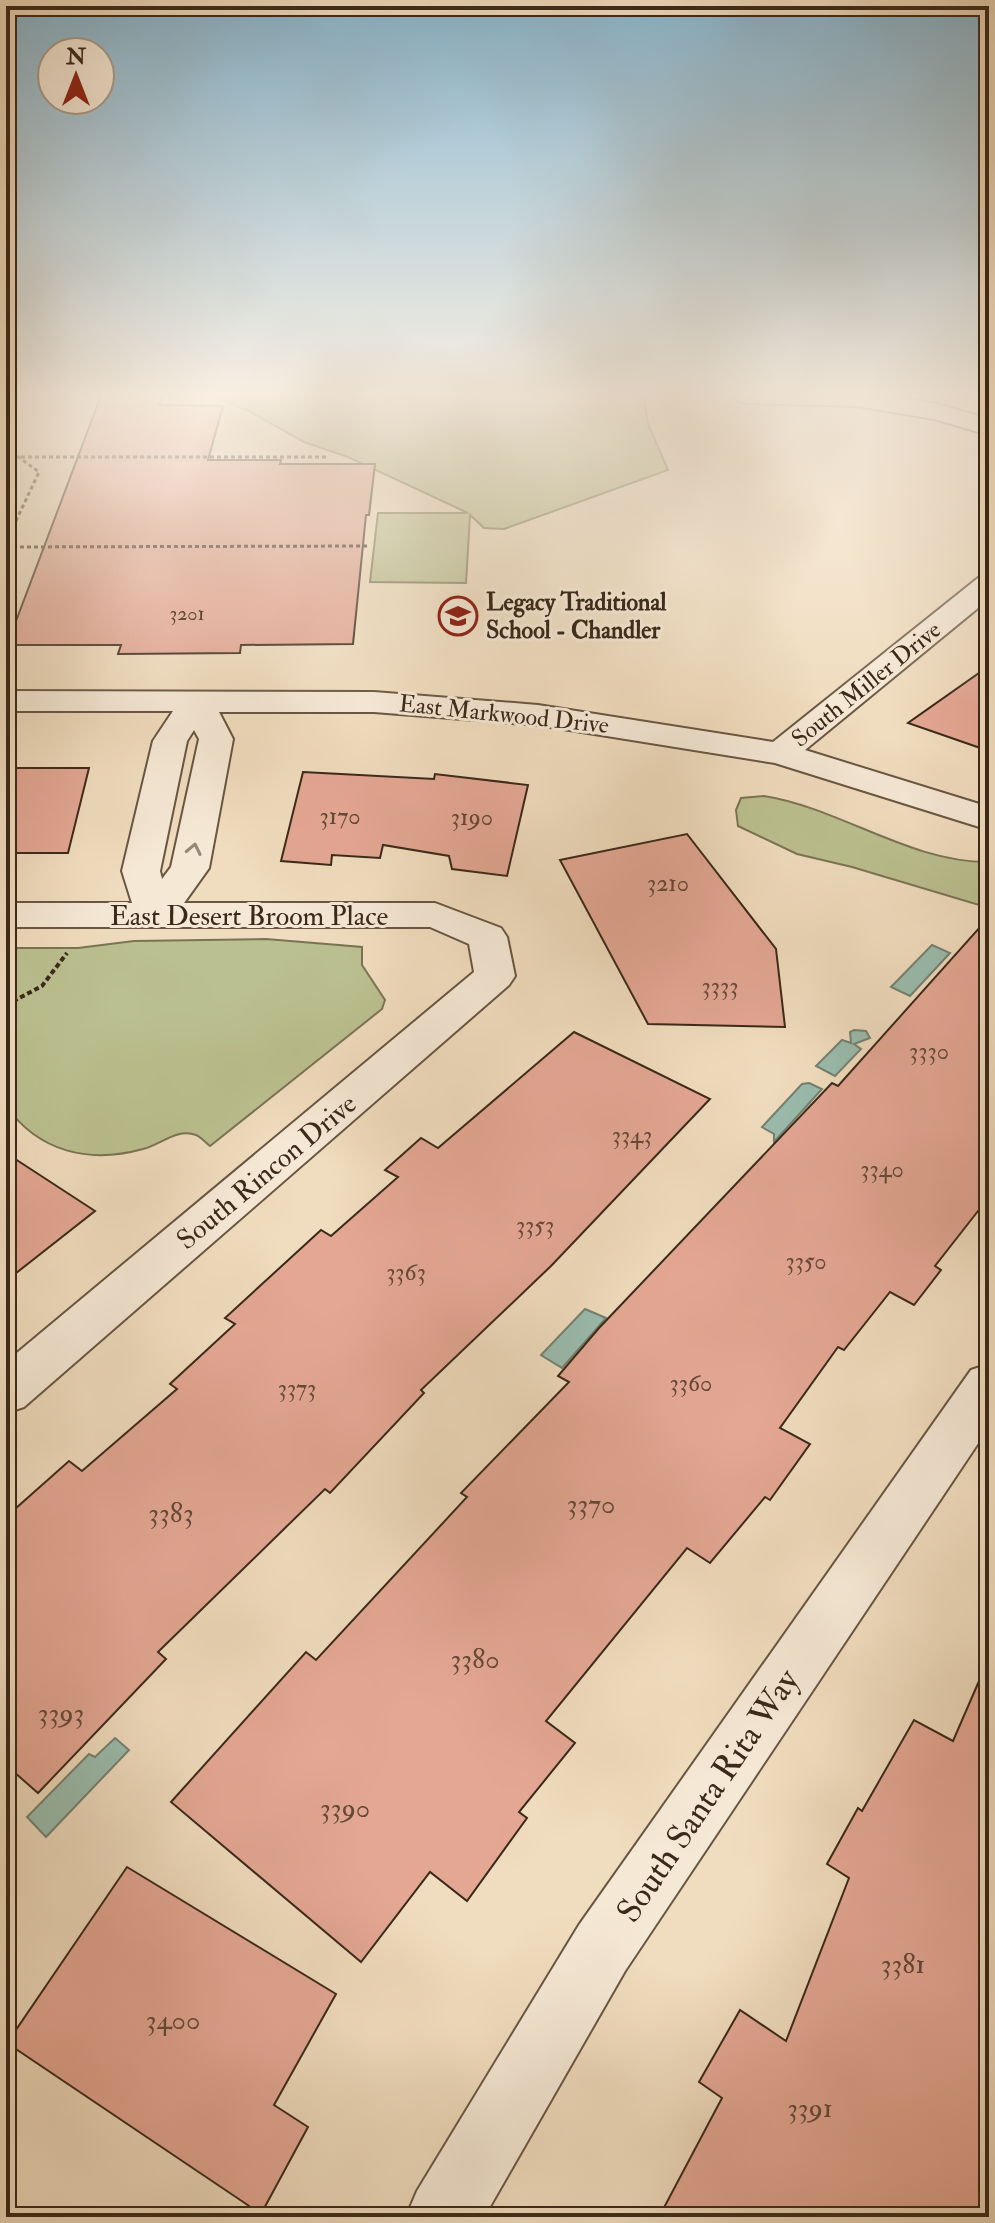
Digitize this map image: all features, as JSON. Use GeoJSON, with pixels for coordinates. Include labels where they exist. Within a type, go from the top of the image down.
{"type":"FeatureCollection","features":[{"type":"Feature","properties":{"kind":"street","name":"South Miller Drive"},"geometry":{"type":"LineString","coordinates":[[780,753],[989,584]]}},
{"type":"Feature","properties":{"kind":"street","name":"East Markwood Drive"},"geometry":{"type":"LineString","coordinates":[[6,701],[374,702],[538,715],[780,753],[989,819]]}},
{"type":"Feature","properties":{"kind":"street"},"geometry":{"type":"LineString","coordinates":[[155,915],[190,868],[216,739],[197,701]]}},
{"type":"Feature","properties":{"kind":"street","name":"East Desert Broom Place"},"geometry":{"type":"LineString","coordinates":[[6,915],[435,915],[487,937]]}},
{"type":"Feature","properties":{"kind":"street","name":"South Rincon Drive"},"geometry":{"type":"LineString","coordinates":[[6,1392],[495,976],[487,937]]}},
{"type":"Feature","properties":{"kind":"street","name":"South Santa Rita Way"},"geometry":{"type":"LineString","coordinates":[[443,2217],[602,1948],[989,1385]]}},
{"type":"Feature","properties":{"kind":"path"},"geometry":{"type":"LineString","coordinates":[[28,497],[6,544],[369,546]]}},
{"type":"Feature","properties":{"kind":"path"},"geometry":{"type":"LineString","coordinates":[[6,1005],[20,1002],[45,986],[74,941],[81,915]]}},
{"type":"Feature","properties":{"kind":"green space"},"geometry":{"type":"Polygon","coordinates":[[[433,497],[594,497],[504,529],[484,528],[470,515],[466,583],[370,582],[378,513],[468,513],[433,497]]]}},
{"type":"Feature","properties":{"kind":"green space"},"geometry":{"type":"Polygon","coordinates":[[[764,796],[792,802],[932,854],[989,862],[989,908],[797,854],[738,826],[736,810],[741,798],[764,796]]]}},
{"type":"Feature","properties":{"kind":"green space"},"geometry":{"type":"Polygon","coordinates":[[[266,939],[362,947],[362,965],[385,1000],[382,1009],[210,1146],[189,1133],[123,1153],[85,1154],[50,1144],[19,1122],[6,1106],[6,948],[78,948],[134,941],[266,939]]]}},
{"type":"Feature","properties":{"kind":"shaded area"},"geometry":{"type":"Polygon","coordinates":[[[932,945],[950,953],[910,996],[891,987],[932,945]]]}},
{"type":"Feature","properties":{"kind":"shaded area"},"geometry":{"type":"Polygon","coordinates":[[[866,1031],[870,1038],[854,1044],[861,1049],[835,1076],[816,1066],[842,1040],[851,1043],[850,1032],[866,1031]]]}},
{"type":"Feature","properties":{"kind":"shaded area"},"geometry":{"type":"Polygon","coordinates":[[[809,1083],[822,1089],[774,1142],[774,1134],[762,1127],[802,1084],[809,1083]]]}},
{"type":"Feature","properties":{"kind":"shaded area"},"geometry":{"type":"Polygon","coordinates":[[[585,1309],[606,1318],[562,1368],[541,1355],[585,1309]]]}},
{"type":"Feature","properties":{"kind":"shaded area"},"geometry":{"type":"Polygon","coordinates":[[[115,1738],[129,1750],[46,1837],[27,1817],[89,1754],[95,1757],[115,1738]]]}},
{"type":"Feature","properties":{"kind":"building"},"geometry":{"type":"Polygon","coordinates":[[[63,497],[371,497],[369,515],[366,515],[353,644],[241,645],[240,653],[118,654],[121,645],[7,645],[63,497]]]}},
{"type":"Feature","properties":{"kind":"building"},"geometry":{"type":"Polygon","coordinates":[[[989,666],[989,751],[908,723],[989,666]]]}},
{"type":"Feature","properties":{"kind":"building"},"geometry":{"type":"Polygon","coordinates":[[[6,768],[89,768],[68,853],[6,853],[6,768]]]}},
{"type":"Feature","properties":{"kind":"building"},"geometry":{"type":"Polygon","coordinates":[[[303,772],[434,779],[435,774],[528,785],[507,876],[452,869],[449,856],[383,845],[380,858],[332,855],[331,865],[281,861],[303,772]]]}},
{"type":"Feature","properties":{"kind":"building"},"geometry":{"type":"Polygon","coordinates":[[[687,834],[776,949],[785,1027],[648,1024],[560,860],[687,834]]]}},
{"type":"Feature","properties":{"kind":"building"},"geometry":{"type":"Polygon","coordinates":[[[989,917],[989,1197],[935,1266],[941,1270],[914,1305],[890,1292],[844,1350],[838,1347],[780,1428],[810,1444],[770,1500],[765,1497],[710,1563],[687,1548],[546,1721],[575,1743],[519,1812],[527,1818],[467,1901],[430,1872],[361,1962],[171,1802],[306,1652],[316,1660],[467,1497],[461,1493],[569,1382],[558,1376],[599,1328],[832,1083],[838,1086],[989,917]]]}},
{"type":"Feature","properties":{"kind":"building"},"geometry":{"type":"Polygon","coordinates":[[[574,1032],[710,1099],[551,1266],[421,1390],[424,1393],[330,1493],[325,1489],[158,1652],[166,1659],[38,1793],[6,1765],[6,1517],[69,1461],[82,1471],[177,1389],[170,1384],[235,1324],[225,1318],[321,1230],[331,1236],[398,1177],[385,1170],[421,1138],[438,1148],[574,1032]]]}},
{"type":"Feature","properties":{"kind":"building"},"geometry":{"type":"Polygon","coordinates":[[[6,1153],[95,1211],[6,1281],[6,1153]]]}},
{"type":"Feature","properties":{"kind":"building"},"geometry":{"type":"Polygon","coordinates":[[[989,1658],[989,2217],[659,2217],[722,2098],[699,2082],[740,2010],[786,2041],[849,1878],[827,1864],[858,1808],[862,1811],[914,1720],[953,1741],[989,1658]]]}},
{"type":"Feature","properties":{"kind":"building"},"geometry":{"type":"Polygon","coordinates":[[[127,1867],[336,1994],[274,2105],[308,2127],[261,2214],[7,2043],[127,1867]]]}},
{"type":"Feature","properties":{"kind":"place","name":"Legacy Traditional School - Chandler"},"geometry":{"type":"Point","coordinates":[458,616]}}]}
